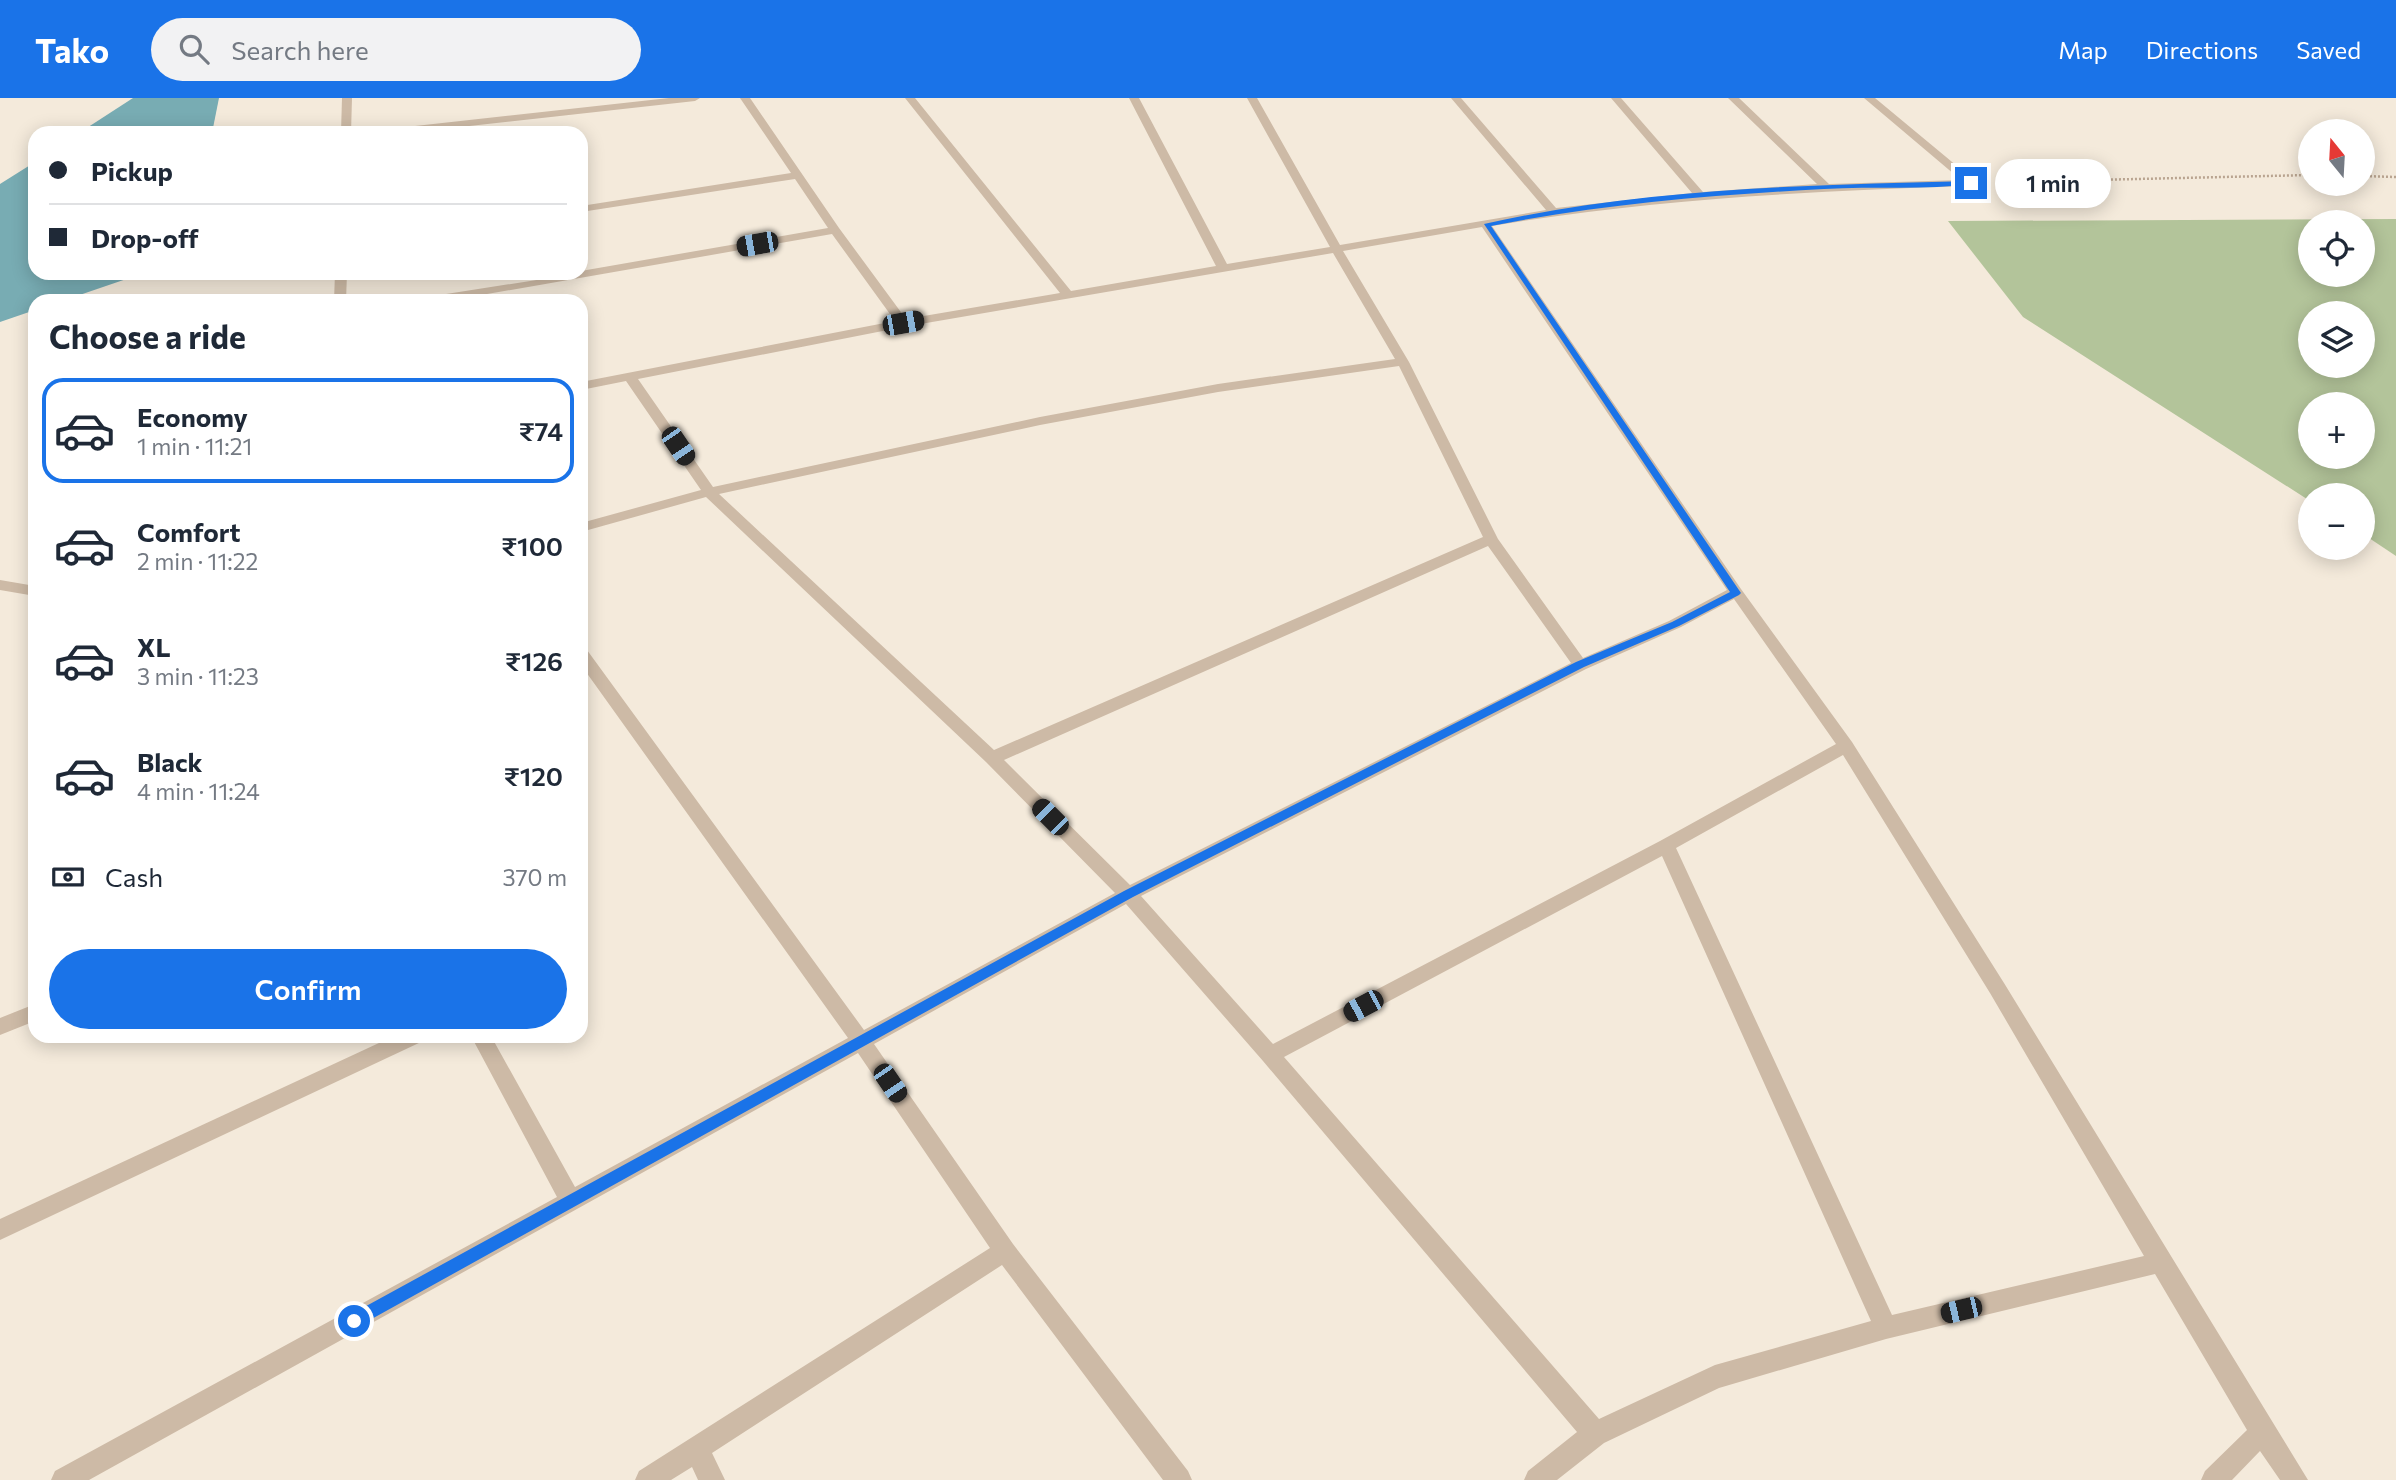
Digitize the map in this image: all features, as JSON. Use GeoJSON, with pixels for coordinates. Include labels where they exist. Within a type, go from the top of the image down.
{"type":"FeatureCollection","features":[{"type":"Feature","properties":{"kind":"street"},"geometry":{"type":"LineString","coordinates":[[346,126],[347,98]]}},
{"type":"Feature","properties":{"kind":"street"},"geometry":{"type":"LineString","coordinates":[[444,126],[695,98]]}},
{"type":"Feature","properties":{"kind":"street"},"geometry":{"type":"LineString","coordinates":[[745,98],[835,230],[903,323]]}},
{"type":"Feature","properties":{"kind":"street"},"geometry":{"type":"LineString","coordinates":[[910,98],[1068,295]]}},
{"type":"Feature","properties":{"kind":"street"},"geometry":{"type":"LineString","coordinates":[[1134,98],[1223,267]]}},
{"type":"Feature","properties":{"kind":"street"},"geometry":{"type":"LineString","coordinates":[[1252,98],[1337,250],[1380,319],[1491,539],[1580,665]]}},
{"type":"Feature","properties":{"kind":"street"},"geometry":{"type":"LineString","coordinates":[[1456,98],[1553,212]]}},
{"type":"Feature","properties":{"kind":"street"},"geometry":{"type":"LineString","coordinates":[[1616,98],[1700,195]]}},
{"type":"Feature","properties":{"kind":"street"},"geometry":{"type":"LineString","coordinates":[[1733,98],[1826,187]]}},
{"type":"Feature","properties":{"kind":"street"},"geometry":{"type":"LineString","coordinates":[[1869,98],[1971,183]]}},
{"type":"Feature","properties":{"kind":"street"},"geometry":{"type":"LineString","coordinates":[[510,119],[512,126]]}},
{"type":"Feature","properties":{"kind":"street"},"geometry":{"type":"LineString","coordinates":[[588,208],[799,174]]}},
{"type":"Feature","properties":{"kind":"street"},"geometry":{"type":"LineString","coordinates":[[588,385],[903,323],[1553,212],[1700,195],[1826,187],[1971,183]]}},
{"type":"Feature","properties":{"kind":"street"},"geometry":{"type":"LineString","coordinates":[[1486,225],[1736,593],[1846,746],[1997,988],[2262,1432],[2295,1480]]}},
{"type":"Feature","properties":{"kind":"street"},"geometry":{"type":"LineString","coordinates":[[588,270],[835,230]]}},
{"type":"Feature","properties":{"kind":"street"},"geometry":{"type":"LineString","coordinates":[[462,294],[533,280]]}},
{"type":"Feature","properties":{"kind":"street"},"geometry":{"type":"LineString","coordinates":[[588,525],[709,492],[1040,421],[1219,388],[1403,362]]}},
{"type":"Feature","properties":{"kind":"street"},"geometry":{"type":"LineString","coordinates":[[630,377],[709,492],[992,758],[1128,894],[1595,1434]]}},
{"type":"Feature","properties":{"kind":"street"},"geometry":{"type":"LineString","coordinates":[[992,758],[1491,539]]}},
{"type":"Feature","properties":{"kind":"street"},"geometry":{"type":"LineString","coordinates":[[0,585],[28,590]]}},
{"type":"Feature","properties":{"kind":"street"},"geometry":{"type":"LineString","coordinates":[[64,1480],[1128,894],[1580,665],[1675,624],[1736,593]]}},
{"type":"Feature","properties":{"kind":"street"},"geometry":{"type":"LineString","coordinates":[[588,663],[861,1041],[1005,1251],[1179,1480]]}},
{"type":"Feature","properties":{"kind":"street"},"geometry":{"type":"LineString","coordinates":[[1270,1055],[1666,846],[1846,746]]}},
{"type":"Feature","properties":{"kind":"street"},"geometry":{"type":"LineString","coordinates":[[1666,846],[1886,1328]]}},
{"type":"Feature","properties":{"kind":"street"},"geometry":{"type":"LineString","coordinates":[[0,1027],[28,1015]]}},
{"type":"Feature","properties":{"kind":"street"},"geometry":{"type":"LineString","coordinates":[[0,1230],[399,1043]]}},
{"type":"Feature","properties":{"kind":"street"},"geometry":{"type":"LineString","coordinates":[[485,1043],[571,1201]]}},
{"type":"Feature","properties":{"kind":"street"},"geometry":{"type":"LineString","coordinates":[[648,1480],[1005,1251]]}},
{"type":"Feature","properties":{"kind":"street"},"geometry":{"type":"LineString","coordinates":[[1537,1480],[1595,1434],[1715,1377],[1886,1328],[2162,1262]]}},
{"type":"Feature","properties":{"kind":"street"},"geometry":{"type":"LineString","coordinates":[[2214,1480],[2262,1432]]}},
{"type":"Feature","properties":{"kind":"street"},"geometry":{"type":"LineString","coordinates":[[696,1449],[712,1480]]}},
{"type":"Feature","properties":{"kind":"path"},"geometry":{"type":"LineString","coordinates":[[1971,183],[2298,175]]}},
{"type":"Feature","properties":{"kind":"path"},"geometry":{"type":"LineString","coordinates":[[2375,176],[2396,177]]}},
{"type":"Feature","properties":{"kind":"green space"},"geometry":{"type":"Polygon","coordinates":[[[2298,219],[2298,287],[2375,287],[2375,219],[2396,219],[2396,556],[2375,542],[2375,483],[2298,483],[2298,493],[2023,317],[1948,221],[2298,219]]]}},
{"type":"Feature","properties":{"kind":"water"},"geometry":{"type":"Polygon","coordinates":[[[133,98],[219,98],[213,126],[90,126],[133,98]]]}},
{"type":"Feature","properties":{"kind":"water"},"geometry":{"type":"Polygon","coordinates":[[[28,166],[28,280],[124,280],[82,294],[28,294],[28,312],[0,322],[0,184],[28,166]]]}},
{"type":"Feature","properties":{"kind":"route"},"geometry":{"type":"LineString","coordinates":[[354,1321],[1128,894],[1580,665],[1675,624],[1736,593],[1486,225],[1553,212],[1700,195],[1826,187],[1971,183]]}}]}
